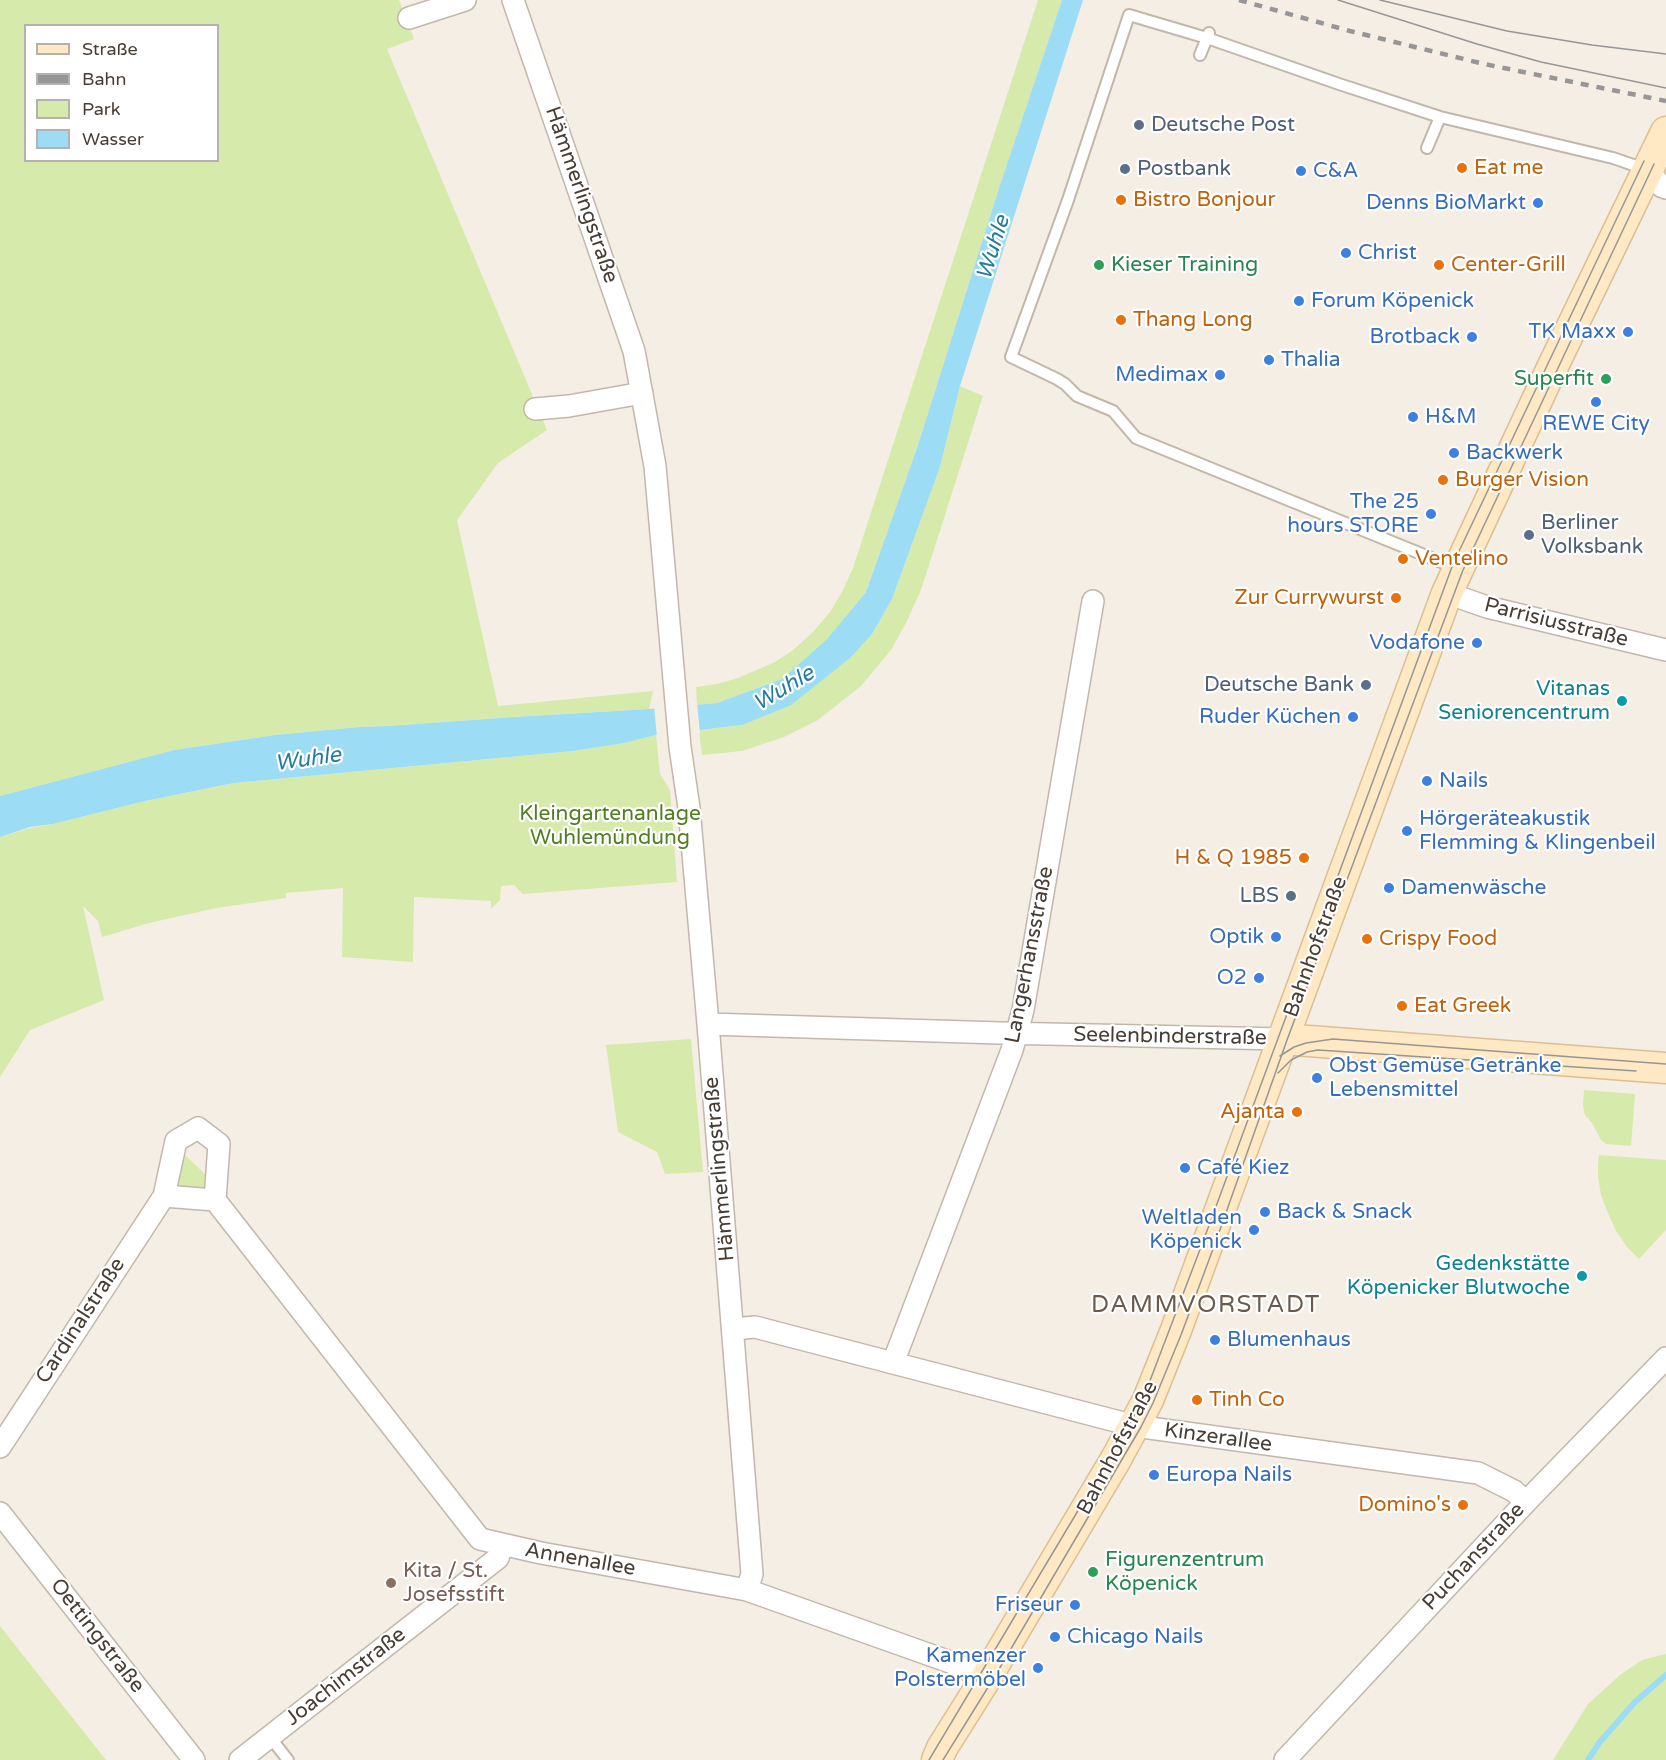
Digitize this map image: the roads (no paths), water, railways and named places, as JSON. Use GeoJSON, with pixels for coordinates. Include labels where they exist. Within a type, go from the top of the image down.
{"type":"FeatureCollection","features":[{"type":"Feature","properties":{"kind":"main road","name":"Bahnhofstraße"},"geometry":{"type":"LineString","coordinates":[[937,1756],[986,1678],[1135,1426],[1148,1400],[1176,1330],[1452,581],[1657,179],[1666,132]]}},
{"type":"Feature","properties":{"kind":"main road","name":"Seelenbinderstraße"},"geometry":{"type":"LineString","coordinates":[[1282,1039],[1666,1068]]}},
{"type":"Feature","properties":{"kind":"street"},"geometry":{"type":"LineString","coordinates":[[409,18],[465,0]]}},
{"type":"Feature","properties":{"kind":"street","name":"Hämmerlingstraße"},"geometry":{"type":"LineString","coordinates":[[513,0],[634,351],[656,476],[680,747],[684,761],[689,808],[733,1329],[752,1574],[747,1590]]}},
{"type":"Feature","properties":{"kind":"street"},"geometry":{"type":"LineString","coordinates":[[535,409],[569,406],[642,393]]}},
{"type":"Feature","properties":{"kind":"street","name":"Parrisiusstraße"},"geometry":{"type":"LineString","coordinates":[[1452,581],[1487,607],[1666,650]]}},
{"type":"Feature","properties":{"kind":"street","name":"Langerhansstraße"},"geometry":{"type":"LineString","coordinates":[[892,1363],[1017,1034],[1025,999],[1092,601]]}},
{"type":"Feature","properties":{"kind":"street","name":"Seelenbinderstraße"},"geometry":{"type":"LineString","coordinates":[[708,1024],[1017,1034],[1282,1039]]}},
{"type":"Feature","properties":{"kind":"street"},"geometry":{"type":"LineString","coordinates":[[198,1128],[219,1144],[215,1200],[164,1196],[176,1141],[198,1128]]}},
{"type":"Feature","properties":{"kind":"street","name":"Cardinalstraße"},"geometry":{"type":"LineString","coordinates":[[0,1447],[164,1196]]}},
{"type":"Feature","properties":{"kind":"street","name":"Annenallee"},"geometry":{"type":"LineString","coordinates":[[215,1200],[480,1539],[747,1590],[950,1662],[986,1678]]}},
{"type":"Feature","properties":{"kind":"street","name":"Kinzerallee"},"geometry":{"type":"LineString","coordinates":[[733,1329],[755,1327],[1135,1426],[1478,1473],[1514,1491],[1526,1502]]}},
{"type":"Feature","properties":{"kind":"street","name":"Puchanstraße"},"geometry":{"type":"LineString","coordinates":[[1285,1760],[1526,1502],[1666,1358]]}},
{"type":"Feature","properties":{"kind":"street","name":"Oettingstraße"},"geometry":{"type":"LineString","coordinates":[[0,1513],[194,1760]]}},
{"type":"Feature","properties":{"kind":"street","name":"Joachimstraße"},"geometry":{"type":"LineString","coordinates":[[240,1760],[498,1558],[502,1545]]}},
{"type":"Feature","properties":{"kind":"lane"},"geometry":{"type":"LineString","coordinates":[[1452,581],[1136,438],[1113,411],[1077,396],[1057,379],[1011,357],[1068,200],[1129,15],[1205,43],[1440,117],[1613,159],[1657,179]]}},
{"type":"Feature","properties":{"kind":"lane"},"geometry":{"type":"LineString","coordinates":[[1427,148],[1440,117]]}},
{"type":"Feature","properties":{"kind":"lane"},"geometry":{"type":"LineString","coordinates":[[270,1737],[288,1760]]}},
{"type":"Feature","properties":{"kind":"water","name":"Wuhle"},"geometry":{"type":"Polygon","coordinates":[[[1062,0],[1083,0],[960,386],[940,467],[892,599],[872,634],[850,658],[791,705],[742,725],[656,735],[573,751],[234,783],[145,801],[53,824],[30,827],[0,837],[0,796],[174,750],[275,735],[359,727],[717,703],[782,679],[827,639],[866,592],[918,445],[998,191],[1062,0]]]}},
{"type":"Feature","properties":{"kind":"waterway"},"geometry":{"type":"LineString","coordinates":[[1588,1760],[1599,1743],[1635,1702],[1666,1675]]}},
{"type":"Feature","properties":{"kind":"tram line"},"geometry":{"type":"LineString","coordinates":[[1338,0],[1541,62],[1666,88]]}},
{"type":"Feature","properties":{"kind":"tram line"},"geometry":{"type":"LineString","coordinates":[[1380,0],[1507,31],[1666,54]]}},
{"type":"Feature","properties":{"kind":"tram line"},"geometry":{"type":"LineString","coordinates":[[929,1760],[1143,1399],[1453,564],[1644,161]]}},
{"type":"Feature","properties":{"kind":"tram line"},"geometry":{"type":"LineString","coordinates":[[943,1760],[995,1676],[1153,1403],[1216,1241],[1287,1040],[1463,570],[1654,164]]}},
{"type":"Feature","properties":{"kind":"tram line"},"geometry":{"type":"LineString","coordinates":[[1280,1056],[1306,1043],[1333,1039],[1666,1064]]}},
{"type":"Feature","properties":{"kind":"tram line"},"geometry":{"type":"LineString","coordinates":[[1278,1073],[1291,1060],[1307,1052],[1318,1050],[1636,1071]]}},
{"type":"Feature","properties":{"kind":"railway"},"geometry":{"type":"LineString","coordinates":[[1239,0],[1350,31],[1484,64],[1666,101]]}},
{"type":"Feature","properties":{"kind":"place","name":"Deutsche Post"},"geometry":{"type":"Point","coordinates":[1139,125]}},
{"type":"Feature","properties":{"kind":"place","name":"Eat me"},"geometry":{"type":"Point","coordinates":[1462,168]}},
{"type":"Feature","properties":{"kind":"place","name":"Postbank"},"geometry":{"type":"Point","coordinates":[1125,169]}},
{"type":"Feature","properties":{"kind":"place","name":"C&A"},"geometry":{"type":"Point","coordinates":[1301,171]}},
{"type":"Feature","properties":{"kind":"place","name":"Bistro Bonjour"},"geometry":{"type":"Point","coordinates":[1121,200]}},
{"type":"Feature","properties":{"kind":"place","name":"Denns BioMarkt"},"geometry":{"type":"Point","coordinates":[1538,203]}},
{"type":"Feature","properties":{"kind":"place","name":"Christ"},"geometry":{"type":"Point","coordinates":[1346,253]}},
{"type":"Feature","properties":{"kind":"place","name":"Kieser Training"},"geometry":{"type":"Point","coordinates":[1099,265]}},
{"type":"Feature","properties":{"kind":"place","name":"Center-Grill"},"geometry":{"type":"Point","coordinates":[1439,265]}},
{"type":"Feature","properties":{"kind":"place","name":"Forum Köpenick"},"geometry":{"type":"Point","coordinates":[1299,301]}},
{"type":"Feature","properties":{"kind":"place","name":"Thang Long"},"geometry":{"type":"Point","coordinates":[1121,320]}},
{"type":"Feature","properties":{"kind":"place","name":"TK Maxx"},"geometry":{"type":"Point","coordinates":[1628,332]}},
{"type":"Feature","properties":{"kind":"place","name":"Brotback"},"geometry":{"type":"Point","coordinates":[1472,337]}},
{"type":"Feature","properties":{"kind":"place","name":"Thalia"},"geometry":{"type":"Point","coordinates":[1269,360]}},
{"type":"Feature","properties":{"kind":"place","name":"Medimax"},"geometry":{"type":"Point","coordinates":[1220,375]}},
{"type":"Feature","properties":{"kind":"place","name":"Superfit"},"geometry":{"type":"Point","coordinates":[1606,379]}},
{"type":"Feature","properties":{"kind":"place","name":"REWE City"},"geometry":{"type":"Point","coordinates":[1596,402]}},
{"type":"Feature","properties":{"kind":"place","name":"H&M"},"geometry":{"type":"Point","coordinates":[1413,417]}},
{"type":"Feature","properties":{"kind":"place","name":"Backwerk"},"geometry":{"type":"Point","coordinates":[1454,453]}},
{"type":"Feature","properties":{"kind":"place","name":"Burger Vision"},"geometry":{"type":"Point","coordinates":[1443,480]}},
{"type":"Feature","properties":{"kind":"place","name":"The 25 hours STORE"},"geometry":{"type":"Point","coordinates":[1431,514]}},
{"type":"Feature","properties":{"kind":"place","name":"Berliner Volksbank"},"geometry":{"type":"Point","coordinates":[1529,535]}},
{"type":"Feature","properties":{"kind":"place","name":"Ventelino"},"geometry":{"type":"Point","coordinates":[1403,559]}},
{"type":"Feature","properties":{"kind":"place","name":"Zur Currywurst"},"geometry":{"type":"Point","coordinates":[1396,598]}},
{"type":"Feature","properties":{"kind":"place","name":"Vodafone"},"geometry":{"type":"Point","coordinates":[1477,643]}},
{"type":"Feature","properties":{"kind":"place","name":"Deutsche Bank"},"geometry":{"type":"Point","coordinates":[1366,685]}},
{"type":"Feature","properties":{"kind":"place","name":"Vitanas Seniorencentrum"},"geometry":{"type":"Point","coordinates":[1622,701]}},
{"type":"Feature","properties":{"kind":"place","name":"Ruder Küchen"},"geometry":{"type":"Point","coordinates":[1353,717]}},
{"type":"Feature","properties":{"kind":"place","name":"Nails"},"geometry":{"type":"Point","coordinates":[1427,781]}},
{"type":"Feature","properties":{"kind":"place","name":"Hörgeräteakustik Flemming & Klingenbeil"},"geometry":{"type":"Point","coordinates":[1407,831]}},
{"type":"Feature","properties":{"kind":"place","name":"H & Q 1985"},"geometry":{"type":"Point","coordinates":[1304,858]}},
{"type":"Feature","properties":{"kind":"place","name":"Damenwäsche"},"geometry":{"type":"Point","coordinates":[1389,888]}},
{"type":"Feature","properties":{"kind":"place","name":"LBS"},"geometry":{"type":"Point","coordinates":[1291,896]}},
{"type":"Feature","properties":{"kind":"place","name":"Optik"},"geometry":{"type":"Point","coordinates":[1276,937]}},
{"type":"Feature","properties":{"kind":"place","name":"Crispy Food"},"geometry":{"type":"Point","coordinates":[1367,939]}},
{"type":"Feature","properties":{"kind":"place","name":"O2"},"geometry":{"type":"Point","coordinates":[1259,978]}},
{"type":"Feature","properties":{"kind":"place","name":"Eat Greek"},"geometry":{"type":"Point","coordinates":[1402,1006]}},
{"type":"Feature","properties":{"kind":"place","name":"Obst Gemüse Getränke Lebensmittel"},"geometry":{"type":"Point","coordinates":[1317,1078]}},
{"type":"Feature","properties":{"kind":"place","name":"Ajanta"},"geometry":{"type":"Point","coordinates":[1297,1112]}},
{"type":"Feature","properties":{"kind":"place","name":"Café Kiez"},"geometry":{"type":"Point","coordinates":[1185,1168]}},
{"type":"Feature","properties":{"kind":"place","name":"Back & Snack"},"geometry":{"type":"Point","coordinates":[1265,1212]}},
{"type":"Feature","properties":{"kind":"place","name":"Weltladen Köpenick"},"geometry":{"type":"Point","coordinates":[1254,1230]}},
{"type":"Feature","properties":{"kind":"place","name":"Gedenkstätte Köpenicker Blutwoche"},"geometry":{"type":"Point","coordinates":[1582,1276]}},
{"type":"Feature","properties":{"kind":"place","name":"Blumenhaus"},"geometry":{"type":"Point","coordinates":[1215,1340]}},
{"type":"Feature","properties":{"kind":"place","name":"Tinh Co"},"geometry":{"type":"Point","coordinates":[1197,1400]}},
{"type":"Feature","properties":{"kind":"place","name":"Europa Nails"},"geometry":{"type":"Point","coordinates":[1154,1475]}},
{"type":"Feature","properties":{"kind":"place","name":"Domino's"},"geometry":{"type":"Point","coordinates":[1463,1505]}},
{"type":"Feature","properties":{"kind":"place","name":"Figurenzentrum Köpenick"},"geometry":{"type":"Point","coordinates":[1093,1572]}},
{"type":"Feature","properties":{"kind":"place","name":"Kita / St. Josefsstift"},"geometry":{"type":"Point","coordinates":[391,1583]}},
{"type":"Feature","properties":{"kind":"place","name":"Friseur"},"geometry":{"type":"Point","coordinates":[1075,1605]}},
{"type":"Feature","properties":{"kind":"place","name":"Chicago Nails"},"geometry":{"type":"Point","coordinates":[1055,1637]}},
{"type":"Feature","properties":{"kind":"place","name":"Kamenzer Polstermöbel"},"geometry":{"type":"Point","coordinates":[1038,1668]}},
{"type":"Feature","properties":{"kind":"district","name":"DAMMVORSTADT"},"geometry":{"type":"Point","coordinates":[1206,1306]}},
{"type":"Feature","properties":{"kind":"park label","name":"Kleingartenanlage Wuhlemündung"},"geometry":{"type":"Point","coordinates":[610,826]}}]}
